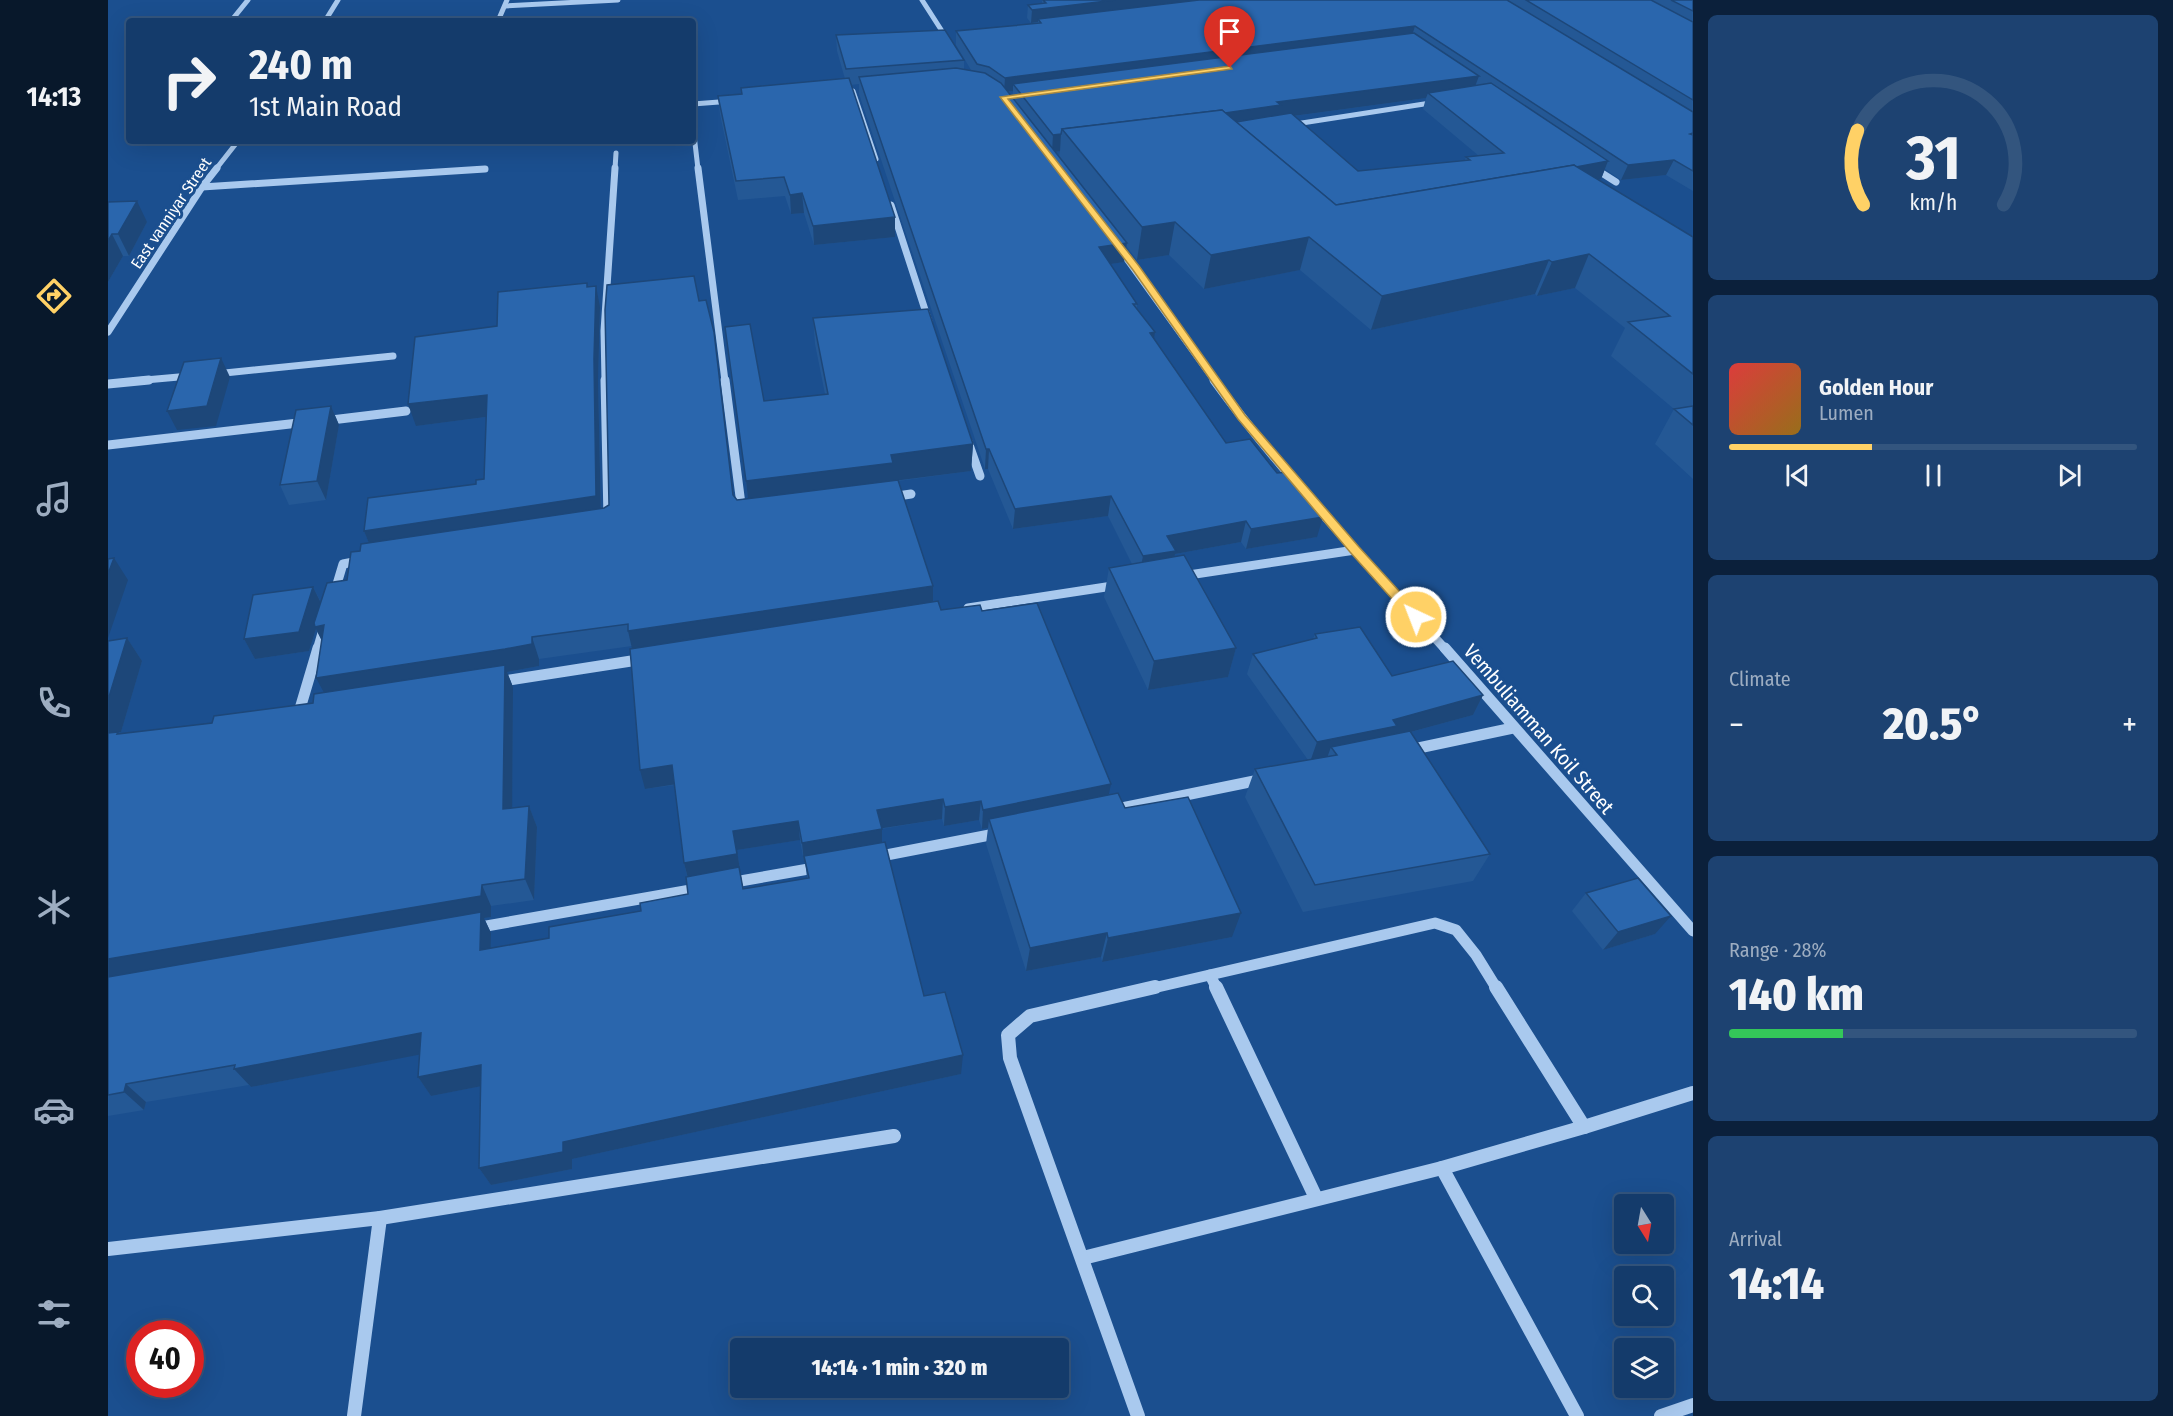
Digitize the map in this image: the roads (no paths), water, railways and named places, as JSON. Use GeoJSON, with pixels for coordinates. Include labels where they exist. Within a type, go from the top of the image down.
{"type":"FeatureCollection","features":[{"type":"Feature","properties":{"kind":"street"},"geometry":{"type":"LineString","coordinates":[[233,18],[248,0]]}},
{"type":"Feature","properties":{"kind":"street"},"geometry":{"type":"LineString","coordinates":[[327,18],[339,0]]}},
{"type":"Feature","properties":{"kind":"street"},"geometry":{"type":"LineString","coordinates":[[499,18],[506,3],[618,0]]}},
{"type":"Feature","properties":{"kind":"street"},"geometry":{"type":"LineString","coordinates":[[922,0],[952,46]]}},
{"type":"Feature","properties":{"kind":"street"},"geometry":{"type":"LineString","coordinates":[[947,38],[959,36]]}},
{"type":"Feature","properties":{"kind":"street"},"geometry":{"type":"LineString","coordinates":[[842,92],[865,90]]}},
{"type":"Feature","properties":{"kind":"street"},"geometry":{"type":"LineString","coordinates":[[853,91],[879,170]]}},
{"type":"Feature","properties":{"kind":"street"},"geometry":{"type":"LineString","coordinates":[[696,104],[739,100]]}},
{"type":"Feature","properties":{"kind":"street"},"geometry":{"type":"LineString","coordinates":[[1276,127],[1450,100]]}},
{"type":"Feature","properties":{"kind":"street","name":"East vanniyar Street"},"geometry":{"type":"LineString","coordinates":[[108,332],[202,187],[236,144]]}},
{"type":"Feature","properties":{"kind":"street"},"geometry":{"type":"LineString","coordinates":[[695,144],[743,516],[754,515]]}},
{"type":"Feature","properties":{"kind":"street"},"geometry":{"type":"LineString","coordinates":[[597,526],[608,524],[604,331],[616,153]]}},
{"type":"Feature","properties":{"kind":"street"},"geometry":{"type":"LineString","coordinates":[[1588,164],[1616,183],[1604,184]]}},
{"type":"Feature","properties":{"kind":"street"},"geometry":{"type":"LineString","coordinates":[[202,187],[485,170]]}},
{"type":"Feature","properties":{"kind":"street"},"geometry":{"type":"LineString","coordinates":[[887,193],[931,329]]}},
{"type":"Feature","properties":{"kind":"street","name":"Vembuliamman Koil Street"},"geometry":{"type":"LineString","coordinates":[[1114,240],[1241,417],[1355,550],[1462,667],[1693,931]]}},
{"type":"Feature","properties":{"kind":"street"},"geometry":{"type":"LineString","coordinates":[[108,384],[393,356]]}},
{"type":"Feature","properties":{"kind":"street"},"geometry":{"type":"LineString","coordinates":[[108,444],[406,411]]}},
{"type":"Feature","properties":{"kind":"street"},"geometry":{"type":"LineString","coordinates":[[965,431],[980,476]]}},
{"type":"Feature","properties":{"kind":"street"},"geometry":{"type":"LineString","coordinates":[[878,499],[911,494]]}},
{"type":"Feature","properties":{"kind":"street"},"geometry":{"type":"LineString","coordinates":[[1165,578],[1355,550]]}},
{"type":"Feature","properties":{"kind":"street"},"geometry":{"type":"LineString","coordinates":[[329,609],[343,564],[377,558]]}},
{"type":"Feature","properties":{"kind":"street"},"geometry":{"type":"LineString","coordinates":[[951,611],[1129,584]]}},
{"type":"Feature","properties":{"kind":"street"},"geometry":{"type":"LineString","coordinates":[[299,712],[326,621]]}},
{"type":"Feature","properties":{"kind":"street"},"geometry":{"type":"LineString","coordinates":[[489,683],[655,657]]}},
{"type":"Feature","properties":{"kind":"street"},"geometry":{"type":"LineString","coordinates":[[288,714],[311,710]]}},
{"type":"Feature","properties":{"kind":"street"},"geometry":{"type":"LineString","coordinates":[[1397,752],[1513,728]]}},
{"type":"Feature","properties":{"kind":"street"},"geometry":{"type":"LineString","coordinates":[[1095,813],[1281,776]]}},
{"type":"Feature","properties":{"kind":"street"},"geometry":{"type":"LineString","coordinates":[[862,859],[1014,830]]}},
{"type":"Feature","properties":{"kind":"street"},"geometry":{"type":"LineString","coordinates":[[462,930],[827,866]]}},
{"type":"Feature","properties":{"kind":"street"},"geometry":{"type":"LineString","coordinates":[[1138,1416],[1010,1058],[1008,1035],[1030,1016],[1435,923],[1456,930],[1476,955],[1584,1127]]}},
{"type":"Feature","properties":{"kind":"street"},"geometry":{"type":"LineString","coordinates":[[1210,975],[1316,1198]]}},
{"type":"Feature","properties":{"kind":"street"},"geometry":{"type":"LineString","coordinates":[[1083,1258],[1442,1168],[1693,1093]]}},
{"type":"Feature","properties":{"kind":"street"},"geometry":{"type":"LineString","coordinates":[[108,1250],[380,1218],[894,1136]]}},
{"type":"Feature","properties":{"kind":"street"},"geometry":{"type":"LineString","coordinates":[[1442,1168],[1577,1416]]}},
{"type":"Feature","properties":{"kind":"street"},"geometry":{"type":"LineString","coordinates":[[354,1416],[380,1218]]}},
{"type":"Feature","properties":{"kind":"street"},"geometry":{"type":"LineString","coordinates":[[1661,1416],[1693,1405]]}}]}
